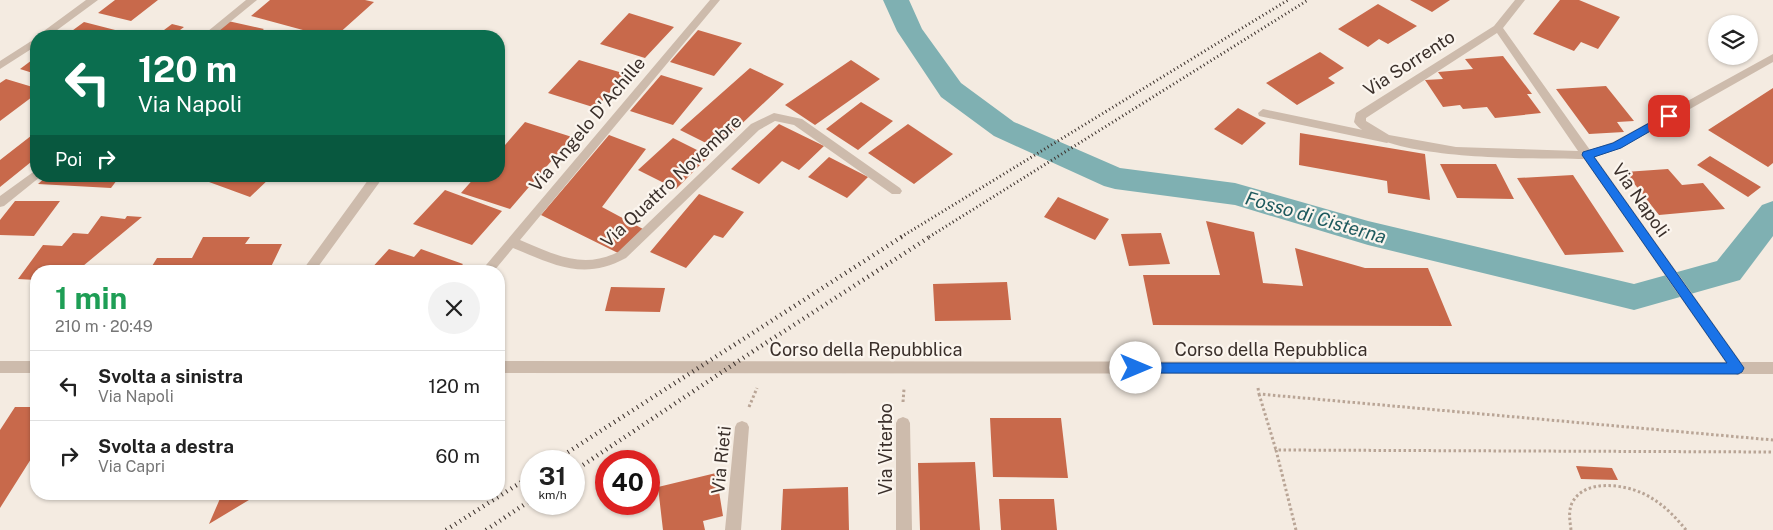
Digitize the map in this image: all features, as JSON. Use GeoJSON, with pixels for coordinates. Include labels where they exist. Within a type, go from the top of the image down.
{"type":"FeatureCollection","features":[{"type":"Feature","properties":{"kind":"street"},"geometry":{"type":"LineString","coordinates":[[50,30],[93,0]]}},
{"type":"Feature","properties":{"kind":"street"},"geometry":{"type":"LineString","coordinates":[[214,30],[252,0]]}},
{"type":"Feature","properties":{"kind":"street","name":"Via Angelo D'Achille"},"geometry":{"type":"LineString","coordinates":[[491,265],[715,0]]}},
{"type":"Feature","properties":{"kind":"street","name":"Via Sorrento"},"geometry":{"type":"LineString","coordinates":[[1520,0],[1498,28],[1360,116],[1360,122],[1387,139],[1456,151],[1587,155]]}},
{"type":"Feature","properties":{"kind":"street","name":"Via Napoli"},"geometry":{"type":"LineString","coordinates":[[1498,28],[1738,368]]}},
{"type":"Feature","properties":{"kind":"street"},"geometry":{"type":"LineString","coordinates":[[0,66],[30,45]]}},
{"type":"Feature","properties":{"kind":"street"},"geometry":{"type":"LineString","coordinates":[[1587,155],[1617,145],[1773,57]]}},
{"type":"Feature","properties":{"kind":"street"},"geometry":{"type":"LineString","coordinates":[[1263,113],[1387,139]]}},
{"type":"Feature","properties":{"kind":"street","name":"Via Quattro Novembre"},"geometry":{"type":"LineString","coordinates":[[511,242],[572,265],[592,267],[608,263],[622,255],[755,127],[774,118],[790,119],[806,127],[896,191]]}},
{"type":"Feature","properties":{"kind":"street"},"geometry":{"type":"LineString","coordinates":[[0,203],[30,179]]}},
{"type":"Feature","properties":{"kind":"street"},"geometry":{"type":"LineString","coordinates":[[312,265],[374,182]]}},
{"type":"Feature","properties":{"kind":"street"},"geometry":{"type":"LineString","coordinates":[[0,367],[30,367]]}},
{"type":"Feature","properties":{"kind":"street","name":"Corso della Repubblica"},"geometry":{"type":"LineString","coordinates":[[505,367],[1773,368]]}},
{"type":"Feature","properties":{"kind":"street","name":"Via Viterbo"},"geometry":{"type":"LineString","coordinates":[[903,423],[904,530]]}},
{"type":"Feature","properties":{"kind":"street","name":"Via Rieti"},"geometry":{"type":"LineString","coordinates":[[733,530],[742,427]]}},
{"type":"Feature","properties":{"kind":"path","name":"Via Rieti"},"geometry":{"type":"LineString","coordinates":[[742,427],[764,368]]}},
{"type":"Feature","properties":{"kind":"path","name":"Via Viterbo"},"geometry":{"type":"LineString","coordinates":[[903,423],[904,368]]}},
{"type":"Feature","properties":{"kind":"path"},"geometry":{"type":"LineString","coordinates":[[1252,368],[1276,450],[1296,530]]}},
{"type":"Feature","properties":{"kind":"path"},"geometry":{"type":"LineString","coordinates":[[1259,394],[1773,440]]}},
{"type":"Feature","properties":{"kind":"path"},"geometry":{"type":"LineString","coordinates":[[1276,450],[1773,452]]}},
{"type":"Feature","properties":{"kind":"path"},"geometry":{"type":"LineString","coordinates":[[1571,530],[1569,514],[1574,500],[1585,490],[1600,485],[1619,486],[1640,492],[1660,504],[1678,519],[1686,530]]}},
{"type":"Feature","properties":{"kind":"building"},"geometry":{"type":"Polygon","coordinates":[[[115,0],[158,0],[131,21],[98,13],[115,0]]]}},
{"type":"Feature","properties":{"kind":"building"},"geometry":{"type":"Polygon","coordinates":[[[270,0],[365,0],[374,2],[343,30],[303,30],[251,16],[270,0]]]}},
{"type":"Feature","properties":{"kind":"building"},"geometry":{"type":"Polygon","coordinates":[[[1410,0],[1450,0],[1432,12],[1410,0]]]}},
{"type":"Feature","properties":{"kind":"building"},"geometry":{"type":"Polygon","coordinates":[[[1560,0],[1579,0],[1620,17],[1598,49],[1581,42],[1574,51],[1533,34],[1560,0]]]}},
{"type":"Feature","properties":{"kind":"building"},"geometry":{"type":"Polygon","coordinates":[[[1378,4],[1417,26],[1388,44],[1379,39],[1368,47],[1338,29],[1378,4]]]}},
{"type":"Feature","properties":{"kind":"building"},"geometry":{"type":"Polygon","coordinates":[[[629,13],[674,27],[645,58],[600,44],[629,13]]]}},
{"type":"Feature","properties":{"kind":"building"},"geometry":{"type":"Polygon","coordinates":[[[228,21],[264,29],[263,30],[218,30],[228,21]]]}},
{"type":"Feature","properties":{"kind":"building"},"geometry":{"type":"Polygon","coordinates":[[[84,22],[115,30],[73,30],[84,22]]]}},
{"type":"Feature","properties":{"kind":"building"},"geometry":{"type":"Polygon","coordinates":[[[172,24],[184,27],[180,30],[164,30],[172,24]]]}},
{"type":"Feature","properties":{"kind":"building"},"geometry":{"type":"Polygon","coordinates":[[[698,30],[742,43],[714,76],[670,62],[698,30]]]}},
{"type":"Feature","properties":{"kind":"building"},"geometry":{"type":"Polygon","coordinates":[[[1320,52],[1344,68],[1328,78],[1335,83],[1297,105],[1266,83],[1320,52]]]}},
{"type":"Feature","properties":{"kind":"building"},"geometry":{"type":"Polygon","coordinates":[[[1503,56],[1532,94],[1527,94],[1541,113],[1495,118],[1487,107],[1463,109],[1460,105],[1443,107],[1425,80],[1443,79],[1438,72],[1473,69],[1465,59],[1503,56]]]}},
{"type":"Feature","properties":{"kind":"building"},"geometry":{"type":"Polygon","coordinates":[[[579,60],[626,74],[596,108],[548,93],[579,60]]]}},
{"type":"Feature","properties":{"kind":"building"},"geometry":{"type":"Polygon","coordinates":[[[851,60],[880,79],[815,125],[785,105],[851,60]]]}},
{"type":"Feature","properties":{"kind":"building"},"geometry":{"type":"Polygon","coordinates":[[[30,62],[30,72],[20,69],[30,62]]]}},
{"type":"Feature","properties":{"kind":"building"},"geometry":{"type":"Polygon","coordinates":[[[750,68],[784,84],[716,148],[680,130],[750,68]]]}},
{"type":"Feature","properties":{"kind":"building"},"geometry":{"type":"Polygon","coordinates":[[[661,75],[703,88],[673,125],[630,111],[661,75]]]}},
{"type":"Feature","properties":{"kind":"building"},"geometry":{"type":"Polygon","coordinates":[[[6,79],[30,86],[30,98],[0,121],[0,83],[6,79]]]}},
{"type":"Feature","properties":{"kind":"building"},"geometry":{"type":"Polygon","coordinates":[[[1606,86],[1634,121],[1617,122],[1624,132],[1589,134],[1556,89],[1606,86]]]}},
{"type":"Feature","properties":{"kind":"building"},"geometry":{"type":"Polygon","coordinates":[[[1773,88],[1773,163],[1768,167],[1708,130],[1773,88]]]}},
{"type":"Feature","properties":{"kind":"building"},"geometry":{"type":"Polygon","coordinates":[[[861,102],[893,121],[858,150],[826,129],[861,102]]]}},
{"type":"Feature","properties":{"kind":"building"},"geometry":{"type":"Polygon","coordinates":[[[1238,108],[1266,123],[1242,145],[1214,129],[1238,108]]]}},
{"type":"Feature","properties":{"kind":"building"},"geometry":{"type":"Polygon","coordinates":[[[525,122],[572,137],[510,209],[461,193],[471,182],[505,182],[505,145],[525,122]]]}},
{"type":"Feature","properties":{"kind":"building"},"geometry":{"type":"Polygon","coordinates":[[[779,124],[824,146],[799,170],[782,161],[759,184],[731,169],[779,124]]]}},
{"type":"Feature","properties":{"kind":"building"},"geometry":{"type":"Polygon","coordinates":[[[908,124],[953,154],[914,184],[868,153],[908,124]]]}},
{"type":"Feature","properties":{"kind":"building"},"geometry":{"type":"Polygon","coordinates":[[[1300,133],[1425,154],[1430,200],[1388,193],[1387,181],[1299,165],[1300,133]]]}},
{"type":"Feature","properties":{"kind":"building"},"geometry":{"type":"Polygon","coordinates":[[[609,135],[646,149],[602,207],[643,229],[618,253],[541,215],[609,135]]]}},
{"type":"Feature","properties":{"kind":"building"},"geometry":{"type":"Polygon","coordinates":[[[30,137],[30,163],[0,187],[0,160],[30,137]]]}},
{"type":"Feature","properties":{"kind":"building"},"geometry":{"type":"Polygon","coordinates":[[[673,138],[709,156],[676,189],[638,170],[673,138]]]}},
{"type":"Feature","properties":{"kind":"building"},"geometry":{"type":"Polygon","coordinates":[[[1710,156],[1761,187],[1748,197],[1697,165],[1710,156]]]}},
{"type":"Feature","properties":{"kind":"building"},"geometry":{"type":"Polygon","coordinates":[[[829,157],[868,177],[847,198],[808,177],[829,157]]]}},
{"type":"Feature","properties":{"kind":"building"},"geometry":{"type":"Polygon","coordinates":[[[1440,164],[1496,164],[1514,199],[1457,198],[1440,164]]]}},
{"type":"Feature","properties":{"kind":"building"},"geometry":{"type":"Polygon","coordinates":[[[1668,169],[1682,185],[1703,183],[1725,209],[1659,215],[1625,172],[1668,169]]]}},
{"type":"Feature","properties":{"kind":"building"},"geometry":{"type":"Polygon","coordinates":[[[1573,175],[1624,252],[1565,255],[1517,178],[1573,175]]]}},
{"type":"Feature","properties":{"kind":"building"},"geometry":{"type":"Polygon","coordinates":[[[40,182],[116,182],[111,188],[38,184],[40,182]]]}},
{"type":"Feature","properties":{"kind":"building"},"geometry":{"type":"Polygon","coordinates":[[[209,182],[266,182],[250,197],[209,182]]]}},
{"type":"Feature","properties":{"kind":"building"},"geometry":{"type":"Polygon","coordinates":[[[445,190],[502,211],[472,245],[413,224],[445,190]]]}},
{"type":"Feature","properties":{"kind":"building"},"geometry":{"type":"Polygon","coordinates":[[[699,194],[744,212],[723,238],[714,235],[686,268],[650,252],[699,194]]]}},
{"type":"Feature","properties":{"kind":"building"},"geometry":{"type":"Polygon","coordinates":[[[1058,197],[1109,219],[1095,240],[1044,217],[1058,197]]]}},
{"type":"Feature","properties":{"kind":"building"},"geometry":{"type":"Polygon","coordinates":[[[15,201],[60,201],[34,236],[0,235],[0,220],[15,201]]]}},
{"type":"Feature","properties":{"kind":"building"},"geometry":{"type":"Polygon","coordinates":[[[101,216],[125,219],[127,216],[142,217],[84,265],[30,265],[30,280],[18,279],[43,245],[62,246],[73,233],[88,234],[101,216]]]}},
{"type":"Feature","properties":{"kind":"building"},"geometry":{"type":"Polygon","coordinates":[[[1206,221],[1254,232],[1263,283],[1303,286],[1295,248],[1365,268],[1428,268],[1452,326],[1153,325],[1143,275],[1220,275],[1206,221]]]}},
{"type":"Feature","properties":{"kind":"building"},"geometry":{"type":"Polygon","coordinates":[[[1161,233],[1170,264],[1129,266],[1121,234],[1161,233]]]}},
{"type":"Feature","properties":{"kind":"building"},"geometry":{"type":"Polygon","coordinates":[[[203,237],[250,237],[245,244],[282,244],[272,265],[153,265],[157,258],[192,258],[203,237]]]}},
{"type":"Feature","properties":{"kind":"building"},"geometry":{"type":"Polygon","coordinates":[[[389,249],[414,257],[421,249],[463,264],[462,265],[374,265],[389,249]]]}},
{"type":"Feature","properties":{"kind":"building"},"geometry":{"type":"Polygon","coordinates":[[[1007,282],[1011,320],[935,321],[933,284],[1007,282]]]}},
{"type":"Feature","properties":{"kind":"building"},"geometry":{"type":"Polygon","coordinates":[[[611,287],[665,288],[660,312],[605,311],[611,287]]]}},
{"type":"Feature","properties":{"kind":"building"},"geometry":{"type":"Polygon","coordinates":[[[15,407],[30,407],[30,460],[0,508],[0,430],[15,407]]]}},
{"type":"Feature","properties":{"kind":"building"},"geometry":{"type":"Polygon","coordinates":[[[990,418],[1061,418],[1068,478],[993,477],[990,418]]]}},
{"type":"Feature","properties":{"kind":"building"},"geometry":{"type":"Polygon","coordinates":[[[975,462],[980,530],[920,530],[918,463],[975,462]]]}},
{"type":"Feature","properties":{"kind":"building"},"geometry":{"type":"Polygon","coordinates":[[[1576,466],[1612,468],[1618,480],[1581,479],[1576,466]]]}},
{"type":"Feature","properties":{"kind":"building"},"geometry":{"type":"Polygon","coordinates":[[[716,473],[723,516],[703,521],[705,530],[663,530],[660,487],[716,473]]]}},
{"type":"Feature","properties":{"kind":"building"},"geometry":{"type":"Polygon","coordinates":[[[848,487],[849,530],[781,530],[783,489],[848,487]]]}},
{"type":"Feature","properties":{"kind":"building"},"geometry":{"type":"Polygon","coordinates":[[[999,499],[1054,499],[1057,530],[1001,530],[999,499]]]}},
{"type":"Feature","properties":{"kind":"building"},"geometry":{"type":"Polygon","coordinates":[[[219,500],[249,500],[209,524],[219,500]]]}},
{"type":"Feature","properties":{"kind":"waterway","name":"Fosso di Cisterna"},"geometry":{"type":"LineString","coordinates":[[896,0],[910,31],[951,90],[1004,129],[1115,178],[1235,194],[1368,233],[1634,297],[1728,271],[1773,213]]}},
{"type":"Feature","properties":{"kind":"railway"},"geometry":{"type":"LineString","coordinates":[[901,237],[1288,0]]}},
{"type":"Feature","properties":{"kind":"railway"},"geometry":{"type":"LineString","coordinates":[[929,237],[1308,0]]}},
{"type":"Feature","properties":{"kind":"railway"},"geometry":{"type":"LineString","coordinates":[[571,450],[903,236]]}},
{"type":"Feature","properties":{"kind":"railway"},"geometry":{"type":"LineString","coordinates":[[585,464],[755,350],[931,236]]}},
{"type":"Feature","properties":{"kind":"railway"},"geometry":{"type":"LineString","coordinates":[[505,493],[520,483]]}},
{"type":"Feature","properties":{"kind":"railway"},"geometry":{"type":"LineString","coordinates":[[446,530],[493,500]]}},
{"type":"Feature","properties":{"kind":"railway"},"geometry":{"type":"LineString","coordinates":[[486,530],[520,507]]}},
{"type":"Feature","properties":{"kind":"route"},"geometry":{"type":"LineString","coordinates":[[1136,368],[1738,368],[1587,155],[1617,145],[1669,116]]}}]}
